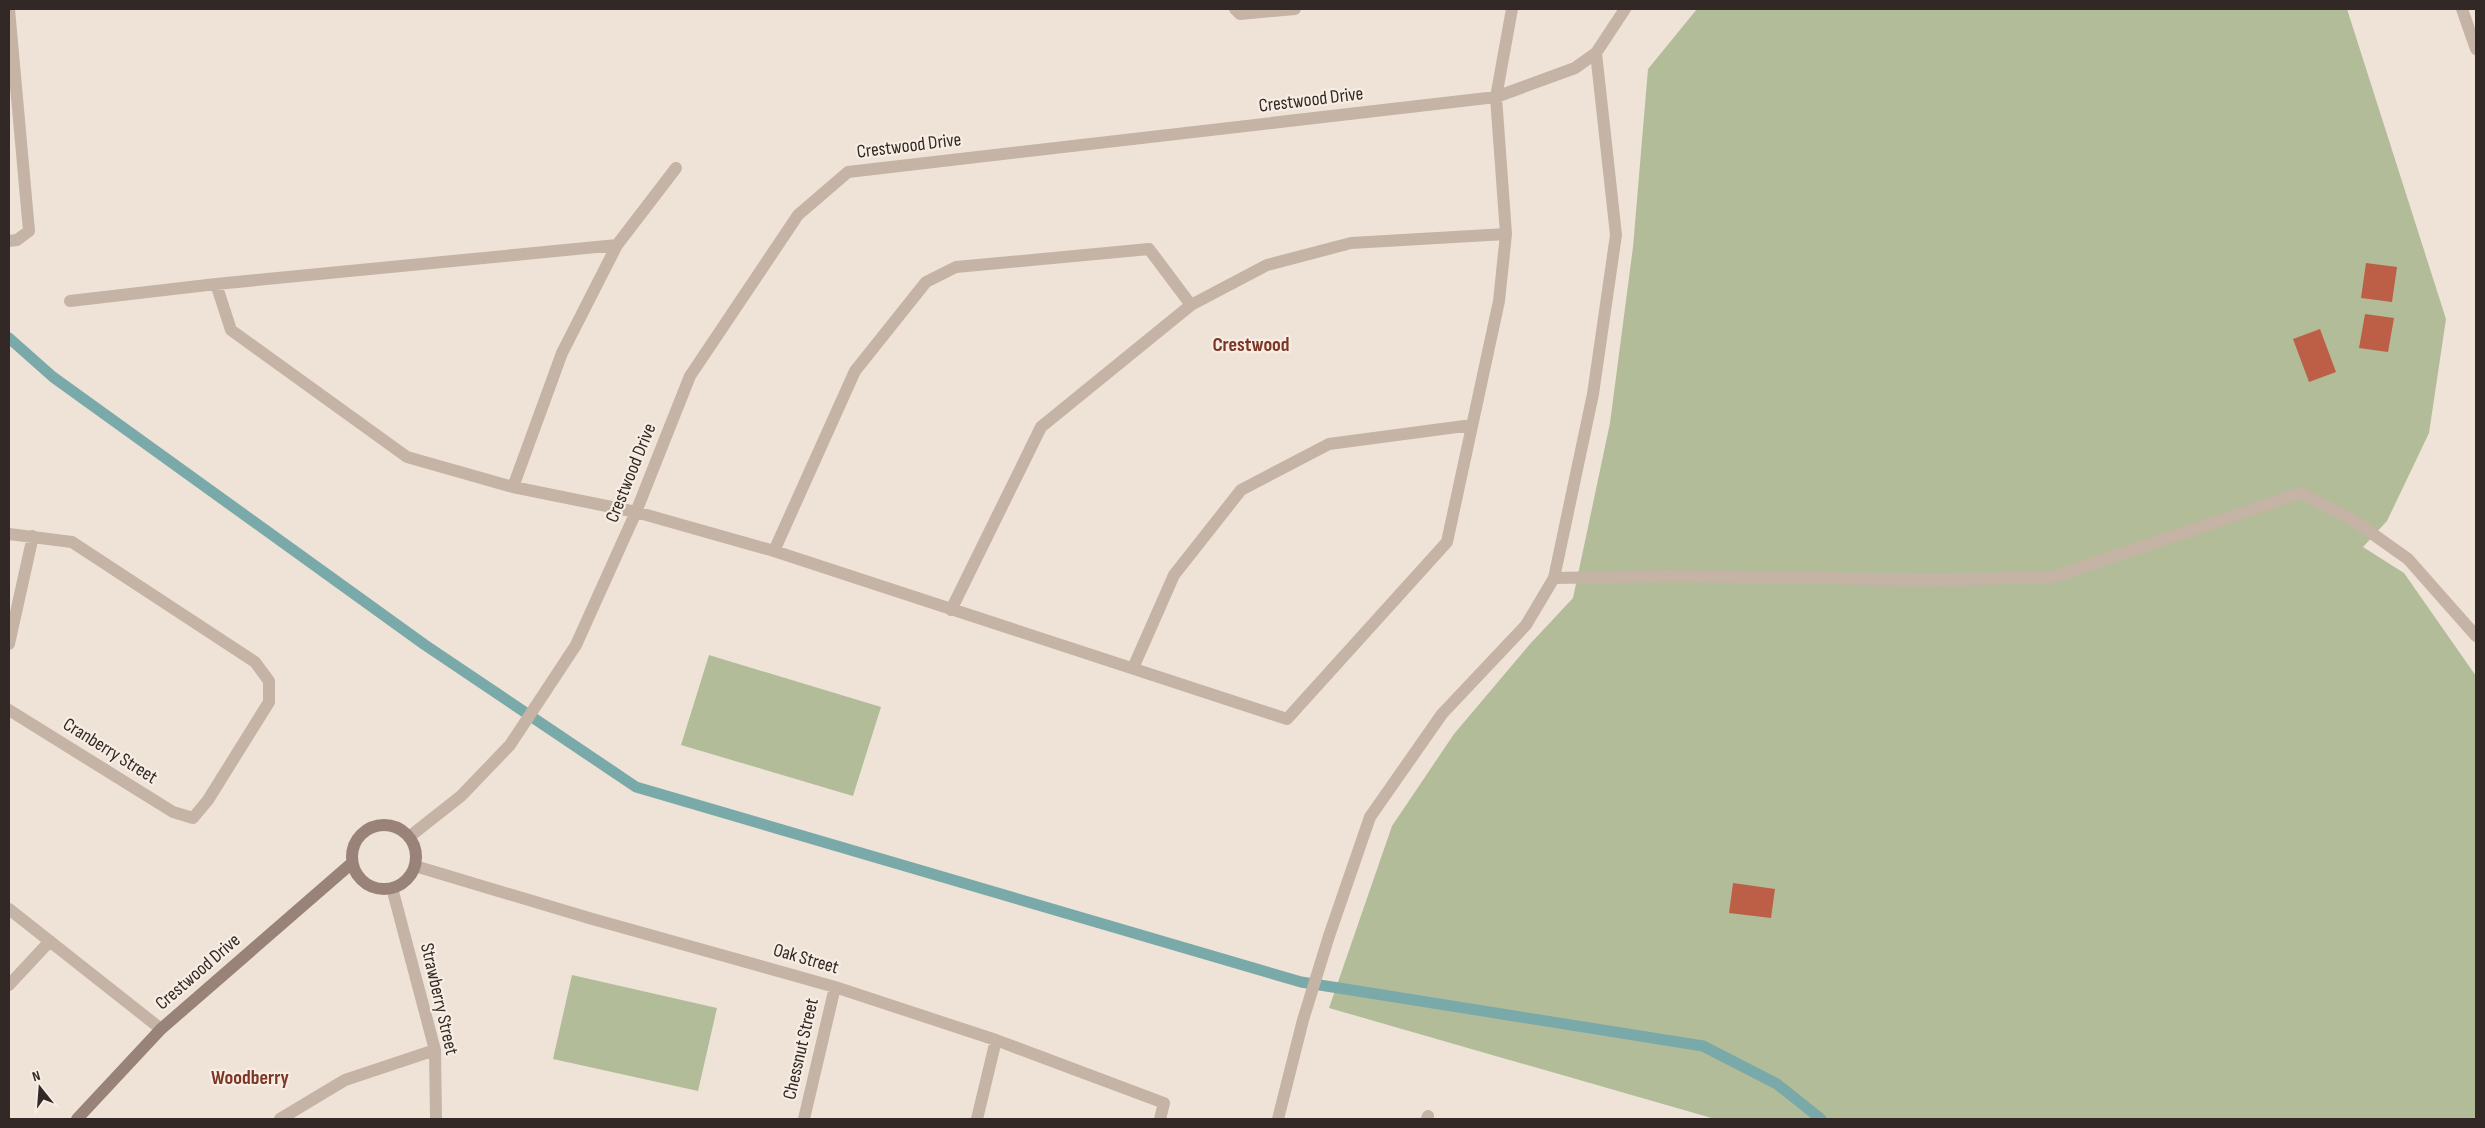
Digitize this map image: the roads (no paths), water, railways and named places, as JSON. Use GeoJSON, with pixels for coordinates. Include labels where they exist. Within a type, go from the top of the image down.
{"type":"FeatureCollection","features":[{"type":"Feature","properties":{"kind":"street"},"geometry":{"type":"LineString","coordinates":[[9,9],[29,231],[17,240],[9,241]]}},
{"type":"Feature","properties":{"kind":"street"},"geometry":{"type":"LineString","coordinates":[[1235,9],[1240,14],[1295,9]]}},
{"type":"Feature","properties":{"kind":"street"},"geometry":{"type":"LineString","coordinates":[[216,284],[231,330],[407,457],[513,487],[636,512],[774,551],[1287,719],[1447,542],[1499,301],[1506,234],[1496,97],[1512,9]]}},
{"type":"Feature","properties":{"kind":"street","name":"Crestwood Drive"},"geometry":{"type":"LineString","coordinates":[[409,837],[461,796],[510,745],[576,645],[636,512],[690,376],[798,215],[848,172],[1496,97],[1575,68],[1596,53],[1625,9]]}},
{"type":"Feature","properties":{"kind":"street"},"geometry":{"type":"LineString","coordinates":[[2462,9],[2476,49]]}},
{"type":"Feature","properties":{"kind":"street"},"geometry":{"type":"LineString","coordinates":[[1278,1119],[1303,1020],[1328,936],[1370,817],[1442,714],[1526,625],[1554,578],[1593,394],[1616,234],[1596,53]]}},
{"type":"Feature","properties":{"kind":"street"},"geometry":{"type":"LineString","coordinates":[[513,487],[562,353],[617,245],[676,168]]}},
{"type":"Feature","properties":{"kind":"street"},"geometry":{"type":"LineString","coordinates":[[952,610],[1041,427],[1191,305],[1267,265],[1352,243],[1506,234]]}},
{"type":"Feature","properties":{"kind":"street"},"geometry":{"type":"LineString","coordinates":[[70,301],[216,284],[617,245]]}},
{"type":"Feature","properties":{"kind":"street"},"geometry":{"type":"LineString","coordinates":[[774,551],[855,371],[926,282],[956,267],[1149,249],[1191,305]]}},
{"type":"Feature","properties":{"kind":"street"},"geometry":{"type":"LineString","coordinates":[[1133,668],[1174,575],[1241,490],[1329,444],[1472,425]]}},
{"type":"Feature","properties":{"kind":"street"},"geometry":{"type":"LineString","coordinates":[[1554,578],[1674,576],[1938,580],[2053,577],[2302,494],[2353,520],[2408,559],[2476,636]]}},
{"type":"Feature","properties":{"kind":"street"},"geometry":{"type":"LineString","coordinates":[[9,534],[33,536],[9,644]]}},
{"type":"Feature","properties":{"kind":"street","name":"Cranberry Street"},"geometry":{"type":"LineString","coordinates":[[9,710],[173,812],[193,818],[208,800],[269,702],[269,681],[255,662],[72,542],[33,536]]}},
{"type":"Feature","properties":{"kind":"street"},"geometry":{"type":"LineString","coordinates":[[378,825],[395,827],[409,837],[416,851],[415,866],[406,880],[392,888],[374,888],[360,879],[352,863],[353,846],[362,832],[378,825]]}},
{"type":"Feature","properties":{"kind":"street","name":"Crestwood Drive"},"geometry":{"type":"LineString","coordinates":[[77,1119],[161,1029],[352,863]]}},
{"type":"Feature","properties":{"kind":"street","name":"Oak Street"},"geometry":{"type":"LineString","coordinates":[[415,866],[835,987],[996,1040],[1164,1103],[1160,1119]]}},
{"type":"Feature","properties":{"kind":"street","name":"Strawberry Street"},"geometry":{"type":"LineString","coordinates":[[392,888],[435,1050],[436,1119]]}},
{"type":"Feature","properties":{"kind":"street"},"geometry":{"type":"LineString","coordinates":[[9,909],[161,1029]]}},
{"type":"Feature","properties":{"kind":"street"},"geometry":{"type":"LineString","coordinates":[[9,985],[50,941]]}},
{"type":"Feature","properties":{"kind":"street","name":"Chessnut Street"},"geometry":{"type":"LineString","coordinates":[[804,1119],[835,987]]}},
{"type":"Feature","properties":{"kind":"street"},"geometry":{"type":"LineString","coordinates":[[977,1119],[996,1040]]}},
{"type":"Feature","properties":{"kind":"street"},"geometry":{"type":"LineString","coordinates":[[280,1119],[345,1080],[435,1050]]}},
{"type":"Feature","properties":{"kind":"waterway"},"geometry":{"type":"LineString","coordinates":[[9,338],[53,377],[425,645],[636,787],[1301,982],[1703,1046],[1777,1084],[1821,1119]]}},
{"type":"Feature","properties":{"kind":"district","name":"Crestwood"},"geometry":{"type":"Point","coordinates":[1251,345]}},
{"type":"Feature","properties":{"kind":"district","name":"Woodberry"},"geometry":{"type":"Point","coordinates":[250,1078]}}]}
